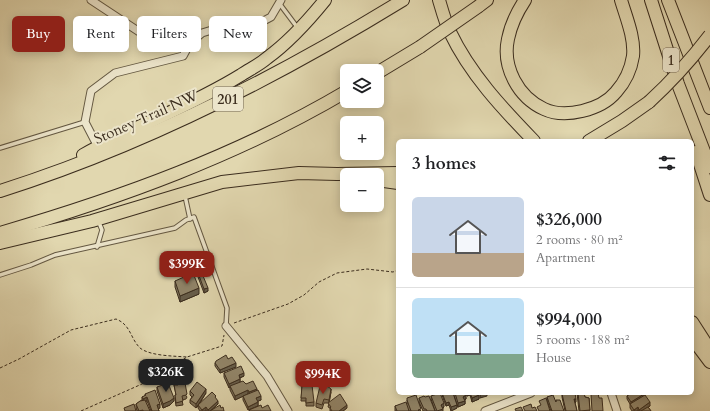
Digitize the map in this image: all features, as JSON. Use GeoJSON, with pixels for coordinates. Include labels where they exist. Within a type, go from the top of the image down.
{"type":"FeatureCollection","features":[{"type":"Feature","properties":{"kind":"highway"},"geometry":{"type":"LineString","coordinates":[[43,177],[142,125],[204,97],[266,59],[299,30],[325,0]]}},
{"type":"Feature","properties":{"kind":"highway","name":"Stoney Trail NW"},"geometry":{"type":"LineString","coordinates":[[0,191],[43,177],[151,135],[225,100],[342,38],[403,0]]}},
{"type":"Feature","properties":{"kind":"highway"},"geometry":{"type":"LineString","coordinates":[[438,0],[449,31],[469,66],[500,107],[532,139]]}},
{"type":"Feature","properties":{"kind":"highway"},"geometry":{"type":"LineString","coordinates":[[525,0],[511,25],[507,41],[507,57],[510,72],[519,90],[529,100],[545,110],[563,114],[599,106],[616,93],[628,74],[633,56],[632,39],[621,0]]}},
{"type":"Feature","properties":{"kind":"highway","name":"1"},"geometry":{"type":"LineString","coordinates":[[652,0],[678,84],[710,167]]}},
{"type":"Feature","properties":{"kind":"highway","name":"1"},"geometry":{"type":"LineString","coordinates":[[668,0],[710,108]]}},
{"type":"Feature","properties":{"kind":"highway"},"geometry":{"type":"LineString","coordinates":[[384,69],[420,47],[483,3]]}},
{"type":"Feature","properties":{"kind":"highway"},"geometry":{"type":"LineString","coordinates":[[591,139],[622,121],[649,102],[672,82],[710,35]]}},
{"type":"Feature","properties":{"kind":"highway"},"geometry":{"type":"LineString","coordinates":[[0,233],[54,218],[198,165],[299,118],[340,95]]}},
{"type":"Feature","properties":{"kind":"highway"},"geometry":{"type":"LineString","coordinates":[[691,119],[693,139]]}},
{"type":"Feature","properties":{"kind":"highway"},"geometry":{"type":"LineString","coordinates":[[694,145],[710,195]]}},
{"type":"Feature","properties":{"kind":"highway"},"geometry":{"type":"LineString","coordinates":[[0,243],[98,219],[222,182],[299,173],[340,175]]}},
{"type":"Feature","properties":{"kind":"highway"},"geometry":{"type":"LineString","coordinates":[[384,174],[396,173]]}},
{"type":"Feature","properties":{"kind":"highway"},"geometry":{"type":"LineString","coordinates":[[384,181],[396,183]]}},
{"type":"Feature","properties":{"kind":"highway"},"geometry":{"type":"LineString","coordinates":[[694,325],[710,350]]}},
{"type":"Feature","properties":{"kind":"highway"},"geometry":{"type":"LineString","coordinates":[[694,341],[710,362]]}},
{"type":"Feature","properties":{"kind":"street"},"geometry":{"type":"LineString","coordinates":[[91,0],[137,30]]}},
{"type":"Feature","properties":{"kind":"street"},"geometry":{"type":"LineString","coordinates":[[201,34],[225,26],[254,26],[271,17],[280,2]]}},
{"type":"Feature","properties":{"kind":"street"},"geometry":{"type":"LineString","coordinates":[[98,147],[85,122],[91,91],[115,73],[183,56],[185,52]]}},
{"type":"Feature","properties":{"kind":"street"},"geometry":{"type":"LineString","coordinates":[[226,326],[267,376],[288,411]]}},
{"type":"Feature","properties":{"kind":"street"},"geometry":{"type":"LineString","coordinates":[[485,411],[526,395]]}},
{"type":"Feature","properties":{"kind":"street"},"geometry":{"type":"LineString","coordinates":[[612,395],[617,411]]}},
{"type":"Feature","properties":{"kind":"lane"},"geometry":{"type":"LineString","coordinates":[[280,2],[299,30]]}},
{"type":"Feature","properties":{"kind":"lane"},"geometry":{"type":"LineString","coordinates":[[0,148],[85,122]]}},
{"type":"Feature","properties":{"kind":"lane"},"geometry":{"type":"LineString","coordinates":[[184,193],[190,219]]}},
{"type":"Feature","properties":{"kind":"lane"},"geometry":{"type":"LineString","coordinates":[[0,275],[55,255],[97,247],[175,228],[186,220],[194,217],[227,308],[226,326]]}},
{"type":"Feature","properties":{"kind":"lane"},"geometry":{"type":"LineString","coordinates":[[97,247],[102,230],[98,219]]}},
{"type":"Feature","properties":{"kind":"path"},"geometry":{"type":"LineString","coordinates":[[81,411],[151,380],[187,357],[222,346],[226,326],[288,304],[304,295],[319,282],[337,273],[368,269],[393,272],[396,271]]}},
{"type":"Feature","properties":{"kind":"path"},"geometry":{"type":"LineString","coordinates":[[0,368],[72,330],[116,319],[123,322],[140,347],[150,353],[187,357]]}},
{"type":"Feature","properties":{"kind":"building"},"geometry":{"type":"Polygon","coordinates":[[[201,271],[208,288],[204,289],[198,273],[201,271]]]}},
{"type":"Feature","properties":{"kind":"building"},"geometry":{"type":"Polygon","coordinates":[[[193,273],[199,288],[180,296],[175,281],[193,273]]]}},
{"type":"Feature","properties":{"kind":"building"},"geometry":{"type":"Polygon","coordinates":[[[226,355],[228,359],[232,357],[236,363],[220,370],[215,363],[226,355]]]}},
{"type":"Feature","properties":{"kind":"building"},"geometry":{"type":"Polygon","coordinates":[[[241,366],[244,373],[239,375],[240,379],[229,384],[224,373],[241,366]]]}},
{"type":"Feature","properties":{"kind":"building"},"geometry":{"type":"Polygon","coordinates":[[[243,381],[246,384],[253,381],[257,389],[249,392],[248,390],[235,396],[230,386],[243,381]]]}},
{"type":"Feature","properties":{"kind":"building"},"geometry":{"type":"Polygon","coordinates":[[[179,382],[185,383],[187,394],[182,396],[183,401],[176,403],[174,385],[178,385],[179,382]]]}},
{"type":"Feature","properties":{"kind":"building"},"geometry":{"type":"Polygon","coordinates":[[[197,382],[206,389],[196,404],[190,400],[194,395],[190,391],[197,382]]]}},
{"type":"Feature","properties":{"kind":"building"},"geometry":{"type":"Polygon","coordinates":[[[168,383],[174,398],[163,404],[157,387],[168,383]]]}},
{"type":"Feature","properties":{"kind":"building"},"geometry":{"type":"Polygon","coordinates":[[[312,385],[314,402],[306,403],[306,398],[301,398],[302,386],[312,385]]]}},
{"type":"Feature","properties":{"kind":"building"},"geometry":{"type":"Polygon","coordinates":[[[326,385],[331,389],[329,400],[324,399],[322,405],[316,403],[320,386],[325,387],[326,385]]]}},
{"type":"Feature","properties":{"kind":"building"},"geometry":{"type":"Polygon","coordinates":[[[155,390],[160,404],[157,405],[159,411],[152,411],[147,397],[143,399],[142,397],[146,395],[145,394],[155,390]]]}},
{"type":"Feature","properties":{"kind":"building"},"geometry":{"type":"Polygon","coordinates":[[[258,390],[261,396],[256,398],[258,402],[248,407],[243,396],[258,390]]]}},
{"type":"Feature","properties":{"kind":"building"},"geometry":{"type":"Polygon","coordinates":[[[212,392],[218,401],[208,410],[206,407],[202,410],[198,405],[212,392]]]}},
{"type":"Feature","properties":{"kind":"building"},"geometry":{"type":"Polygon","coordinates":[[[340,394],[347,405],[339,411],[332,411],[328,403],[340,394]]]}},
{"type":"Feature","properties":{"kind":"building"},"geometry":{"type":"Polygon","coordinates":[[[416,395],[421,409],[418,410],[419,411],[411,411],[407,398],[416,395]]]}},
{"type":"Feature","properties":{"kind":"building"},"geometry":{"type":"Polygon","coordinates":[[[441,395],[444,403],[441,405],[443,409],[437,411],[431,396],[441,395]]]}},
{"type":"Feature","properties":{"kind":"building"},"geometry":{"type":"Polygon","coordinates":[[[443,395],[454,395],[457,405],[451,407],[449,402],[446,403],[443,395]]]}},
{"type":"Feature","properties":{"kind":"building"},"geometry":{"type":"Polygon","coordinates":[[[456,395],[466,395],[463,397],[465,401],[458,403],[456,395]]]}},
{"type":"Feature","properties":{"kind":"building"},"geometry":{"type":"Polygon","coordinates":[[[471,395],[479,395],[472,398],[471,395]]]}},
{"type":"Feature","properties":{"kind":"building"},"geometry":{"type":"Polygon","coordinates":[[[553,395],[556,402],[556,400],[560,400],[564,411],[552,411],[547,397],[553,395]]]}},
{"type":"Feature","properties":{"kind":"building"},"geometry":{"type":"Polygon","coordinates":[[[562,395],[575,395],[576,399],[574,399],[577,411],[566,411],[562,395]]]}},
{"type":"Feature","properties":{"kind":"building"},"geometry":{"type":"Polygon","coordinates":[[[578,395],[584,395],[585,397],[589,398],[590,410],[580,411],[578,395]]]}},
{"type":"Feature","properties":{"kind":"building"},"geometry":{"type":"Polygon","coordinates":[[[591,395],[598,395],[599,398],[602,398],[603,411],[592,411],[591,395]]]}},
{"type":"Feature","properties":{"kind":"building"},"geometry":{"type":"Polygon","coordinates":[[[628,395],[642,395],[631,402],[627,396],[628,395]]]}},
{"type":"Feature","properties":{"kind":"building"},"geometry":{"type":"Polygon","coordinates":[[[645,395],[650,402],[639,410],[638,407],[634,410],[630,404],[645,395]]]}},
{"type":"Feature","properties":{"kind":"building"},"geometry":{"type":"Polygon","coordinates":[[[429,396],[435,411],[427,411],[424,409],[419,398],[429,396]]]}},
{"type":"Feature","properties":{"kind":"building"},"geometry":{"type":"Polygon","coordinates":[[[546,398],[550,411],[539,411],[537,407],[541,405],[539,401],[546,398]]]}},
{"type":"Feature","properties":{"kind":"building"},"geometry":{"type":"Polygon","coordinates":[[[145,400],[150,411],[139,411],[136,404],[145,400]]]}},
{"type":"Feature","properties":{"kind":"building"},"geometry":{"type":"Polygon","coordinates":[[[406,402],[409,411],[397,411],[395,406],[406,402]]]}},
{"type":"Feature","properties":{"kind":"building"},"geometry":{"type":"Polygon","coordinates":[[[134,404],[136,411],[125,411],[124,408],[134,404]]]}},
{"type":"Feature","properties":{"kind":"building"},"geometry":{"type":"Polygon","coordinates":[[[531,404],[532,408],[535,407],[537,411],[525,411],[523,407],[531,404]]]}},
{"type":"Feature","properties":{"kind":"building"},"geometry":{"type":"Polygon","coordinates":[[[220,405],[221,408],[223,407],[224,411],[210,411],[220,405]]]}},
{"type":"Feature","properties":{"kind":"building"},"geometry":{"type":"Polygon","coordinates":[[[261,405],[262,408],[268,405],[271,411],[249,410],[261,405]]]}},
{"type":"Feature","properties":{"kind":"building"},"geometry":{"type":"Polygon","coordinates":[[[521,407],[523,411],[516,411],[515,409],[521,407]]]}},
{"type":"Feature","properties":{"kind":"building"},"geometry":{"type":"Polygon","coordinates":[[[648,407],[651,411],[641,411],[648,407]]]}}]}
